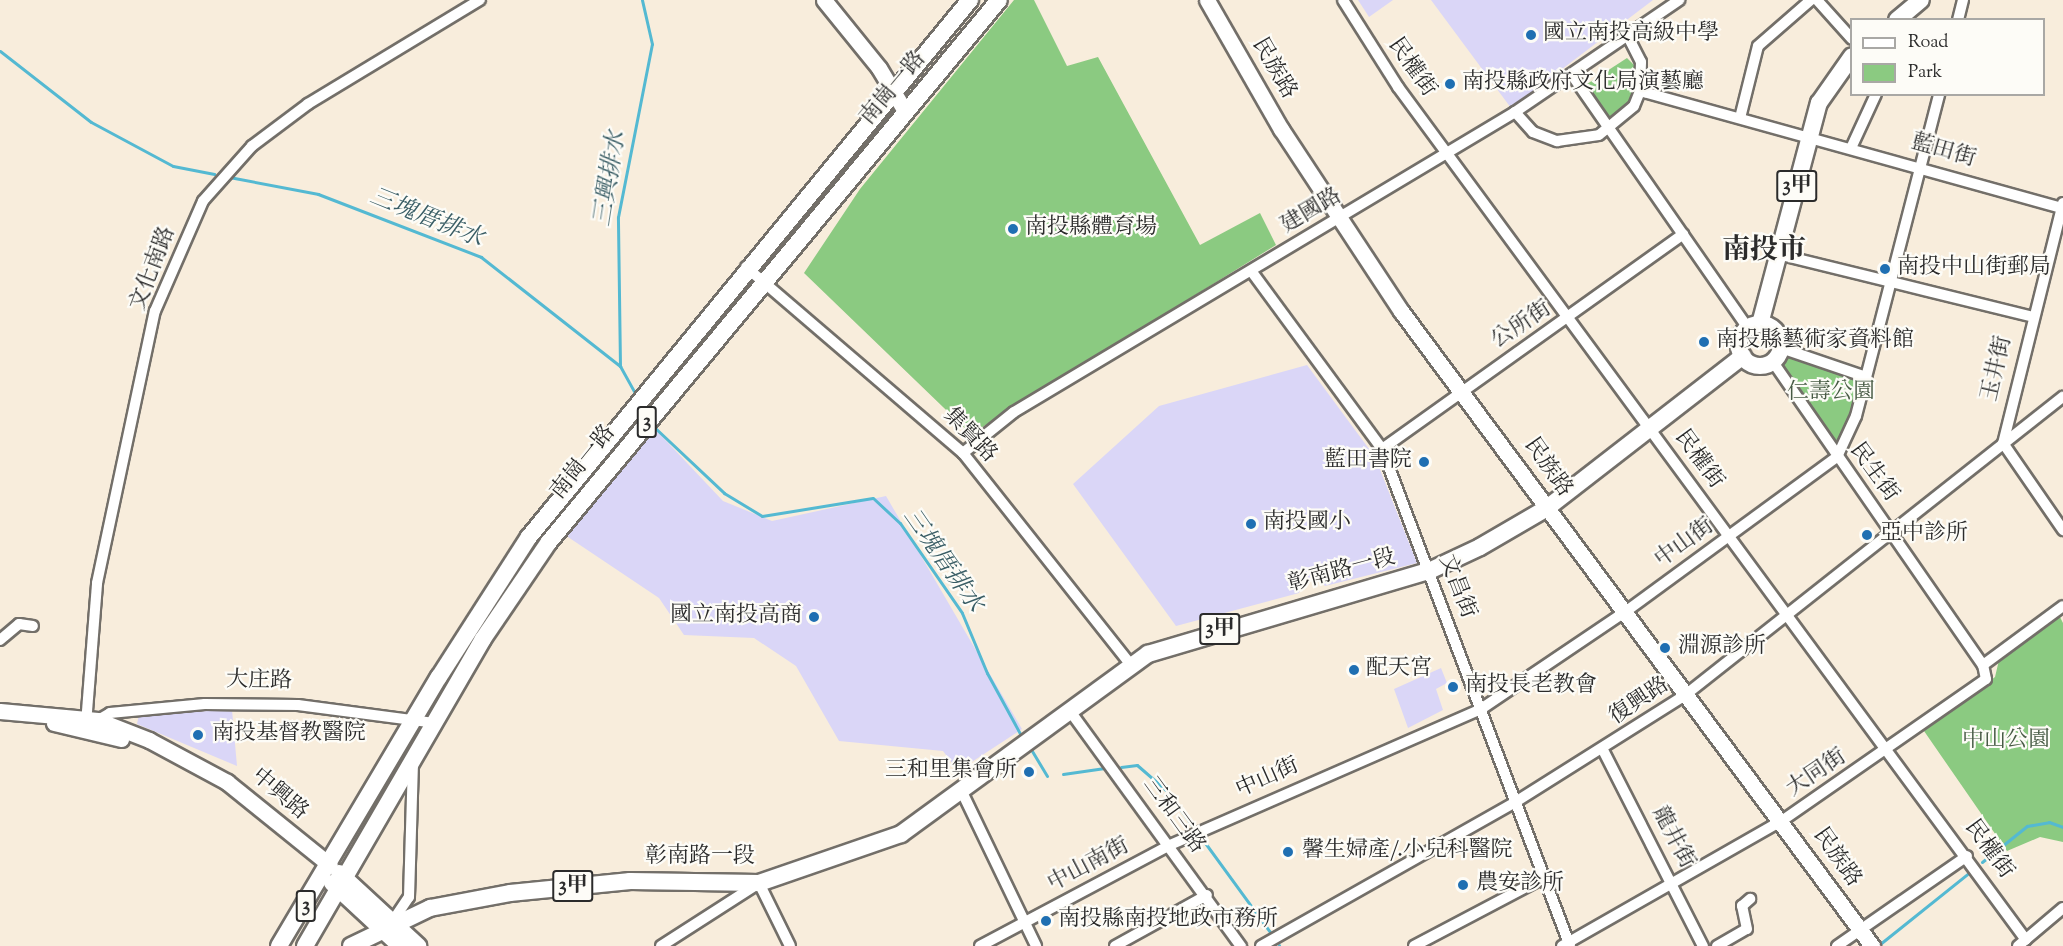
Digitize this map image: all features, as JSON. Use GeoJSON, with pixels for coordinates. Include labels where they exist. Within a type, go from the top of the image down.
{"type":"FeatureCollection","features":[{"type":"Feature","properties":{"kind":"main road"},"geometry":{"type":"LineString","coordinates":[[824,0],[879,68],[891,92],[905,111]]}},
{"type":"Feature","properties":{"kind":"main road","name":"南崗一路"},"geometry":{"type":"LineString","coordinates":[[326,870],[414,720],[529,537],[746,267],[970,0]]}},
{"type":"Feature","properties":{"kind":"main road","name":"南崗一路"},"geometry":{"type":"LineString","coordinates":[[343,884],[434,723],[549,542],[999,0]]}},
{"type":"Feature","properties":{"kind":"main road","name":"民族路"},"geometry":{"type":"LineString","coordinates":[[1207,0],[1339,219],[1684,696],[1783,820],[1872,946]]}},
{"type":"Feature","properties":{"kind":"main road"},"geometry":{"type":"LineString","coordinates":[[1899,18],[1921,0]]}},
{"type":"Feature","properties":{"kind":"main road","name":"3甲"},"geometry":{"type":"LineString","coordinates":[[1652,429],[1743,356],[1740,339],[1754,326],[1825,88],[1850,57]]}},
{"type":"Feature","properties":{"kind":"main road"},"geometry":{"type":"LineString","coordinates":[[1743,356],[1755,365],[1777,355],[1774,329],[1754,326]]}},
{"type":"Feature","properties":{"kind":"main road","name":"彰南路一段"},"geometry":{"type":"LineString","coordinates":[[351,946],[387,925],[510,893],[630,881],[759,883],[901,834],[962,792],[1131,665],[1197,635],[1429,571],[1547,508],[1652,429]]}},
{"type":"Feature","properties":{"kind":"main road","name":"大庄路"},"geometry":{"type":"LineString","coordinates":[[0,711],[93,725]]}},
{"type":"Feature","properties":{"kind":"main road","name":"大庄路"},"geometry":{"type":"LineString","coordinates":[[0,719],[93,725]]}},
{"type":"Feature","properties":{"kind":"main road","name":"中興路"},"geometry":{"type":"LineString","coordinates":[[93,725],[227,782],[387,925],[418,946]]}},
{"type":"Feature","properties":{"kind":"main road","name":"3"},"geometry":{"type":"LineString","coordinates":[[279,946],[326,870]]}},
{"type":"Feature","properties":{"kind":"main road","name":"3"},"geometry":{"type":"LineString","coordinates":[[304,946],[343,884]]}},
{"type":"Feature","properties":{"kind":"main road","name":"中興路"},"geometry":{"type":"LineString","coordinates":[[387,925],[400,946]]}},
{"type":"Feature","properties":{"kind":"street","name":"文化南路"},"geometry":{"type":"LineString","coordinates":[[93,725],[99,572],[155,311],[203,201],[252,146],[308,104],[480,0]]}},
{"type":"Feature","properties":{"kind":"street","name":"民權街"},"geometry":{"type":"LineString","coordinates":[[1343,0],[1398,87],[1448,150],[1729,536],[1889,748],[1967,856],[2022,943]]}},
{"type":"Feature","properties":{"kind":"street","name":"建國路"},"geometry":{"type":"LineString","coordinates":[[963,453],[1014,411],[1252,272],[1448,150],[1515,112],[1679,0]]}},
{"type":"Feature","properties":{"kind":"street"},"geometry":{"type":"LineString","coordinates":[[1740,118],[1758,46],[1811,0]]}},
{"type":"Feature","properties":{"kind":"street"},"geometry":{"type":"LineString","coordinates":[[1817,0],[1850,38]]}},
{"type":"Feature","properties":{"kind":"street"},"geometry":{"type":"LineString","coordinates":[[1958,18],[1963,0]]}},
{"type":"Feature","properties":{"kind":"street"},"geometry":{"type":"LineString","coordinates":[[1515,112],[1533,132],[1557,141],[1587,139],[1609,127],[1634,105],[1640,91],[1641,62],[1627,35]]}},
{"type":"Feature","properties":{"kind":"street"},"geometry":{"type":"LineString","coordinates":[[1572,75],[1683,234],[1754,326]]}},
{"type":"Feature","properties":{"kind":"street","name":"藍田街"},"geometry":{"type":"LineString","coordinates":[[1640,91],[1812,135],[2063,206]]}},
{"type":"Feature","properties":{"kind":"street"},"geometry":{"type":"LineString","coordinates":[[1852,146],[1875,96]]}},
{"type":"Feature","properties":{"kind":"street","name":"中山街"},"geometry":{"type":"LineString","coordinates":[[1213,826],[1481,709],[1625,612],[1837,457],[1856,416],[1893,282],[1939,96]]}},
{"type":"Feature","properties":{"kind":"street","name":"玉井街"},"geometry":{"type":"LineString","coordinates":[[2003,443],[2031,316],[2063,206]]}},
{"type":"Feature","properties":{"kind":"street","name":"公所街"},"geometry":{"type":"LineString","coordinates":[[1382,449],[1461,389],[1570,317],[1683,234]]}},
{"type":"Feature","properties":{"kind":"street"},"geometry":{"type":"LineString","coordinates":[[1777,254],[2031,316]]}},
{"type":"Feature","properties":{"kind":"street","name":"集賢路"},"geometry":{"type":"LineString","coordinates":[[746,267],[963,453],[1131,665]]}},
{"type":"Feature","properties":{"kind":"street","name":"文昌街"},"geometry":{"type":"LineString","coordinates":[[1252,272],[1382,449],[1517,801],[1567,945]]}},
{"type":"Feature","properties":{"kind":"street"},"geometry":{"type":"LineString","coordinates":[[1777,355],[1866,377]]}},
{"type":"Feature","properties":{"kind":"street","name":"民生街"},"geometry":{"type":"LineString","coordinates":[[1777,355],[1837,457],[1983,665]]}},
{"type":"Feature","properties":{"kind":"street","name":"復興路"},"geometry":{"type":"LineString","coordinates":[[1261,946],[1517,801],[1603,750],[1684,696],[1790,615],[2063,396]]}},
{"type":"Feature","properties":{"kind":"street"},"geometry":{"type":"LineString","coordinates":[[2003,443],[2063,530]]}},
{"type":"Feature","properties":{"kind":"street"},"geometry":{"type":"LineString","coordinates":[[1983,665],[2063,606]]}},
{"type":"Feature","properties":{"kind":"street"},"geometry":{"type":"LineString","coordinates":[[0,640],[19,624],[33,626]]}},
{"type":"Feature","properties":{"kind":"street","name":"大同街"},"geometry":{"type":"LineString","coordinates":[[1567,945],[1675,885],[1783,820],[1986,679],[1983,665]]}},
{"type":"Feature","properties":{"kind":"street","name":"大庄路"},"geometry":{"type":"LineString","coordinates":[[93,725],[110,713],[206,704],[298,705],[434,723]]}},
{"type":"Feature","properties":{"kind":"street","name":"三和三路"},"geometry":{"type":"LineString","coordinates":[[1070,711],[1207,895],[1241,946]]}},
{"type":"Feature","properties":{"kind":"street","name":"龍井街"},"geometry":{"type":"LineString","coordinates":[[1603,750],[1675,885],[1703,946]]}},
{"type":"Feature","properties":{"kind":"street"},"geometry":{"type":"LineString","coordinates":[[387,925],[409,897],[413,760]]}},
{"type":"Feature","properties":{"kind":"street"},"geometry":{"type":"LineString","coordinates":[[962,792],[1036,946]]}},
{"type":"Feature","properties":{"kind":"street","name":"中山南街"},"geometry":{"type":"LineString","coordinates":[[980,946],[1170,845],[1213,826]]}},
{"type":"Feature","properties":{"kind":"street"},"geometry":{"type":"LineString","coordinates":[[1837,946],[1861,932],[1967,856]]}},
{"type":"Feature","properties":{"kind":"street"},"geometry":{"type":"LineString","coordinates":[[1414,946],[1455,922],[1545,878]]}},
{"type":"Feature","properties":{"kind":"street"},"geometry":{"type":"LineString","coordinates":[[661,946],[759,883],[790,946]]}},
{"type":"Feature","properties":{"kind":"street"},"geometry":{"type":"LineString","coordinates":[[1115,946],[1207,895]]}},
{"type":"Feature","properties":{"kind":"street"},"geometry":{"type":"LineString","coordinates":[[1717,946],[1747,929],[1742,906],[1750,899]]}},
{"type":"Feature","properties":{"kind":"street"},"geometry":{"type":"LineString","coordinates":[[2022,943],[2063,908]]}},
{"type":"Feature","properties":{"kind":"shaded area"},"geometry":{"type":"Polygon","coordinates":[[[1358,0],[1393,0],[1369,17],[1358,0]]]}},
{"type":"Feature","properties":{"kind":"shaded area","name":"國立南投高級中學"},"geometry":{"type":"Polygon","coordinates":[[[1431,0],[1653,0],[1511,108],[1431,0]]]}},
{"type":"Feature","properties":{"kind":"shaded area","name":"南投國小"},"geometry":{"type":"Polygon","coordinates":[[[1307,365],[1375,457],[1417,563],[1325,586],[1317,578],[1303,581],[1299,593],[1176,626],[1073,484],[1159,406],[1307,365]]]}},
{"type":"Feature","properties":{"kind":"shaded area","name":"國立南投高商"},"geometry":{"type":"Polygon","coordinates":[[[653,427],[723,501],[772,521],[886,496],[1022,729],[958,771],[943,751],[839,741],[796,666],[754,638],[684,635],[659,598],[565,535],[653,427]]]}},
{"type":"Feature","properties":{"kind":"shaded area"},"geometry":{"type":"Polygon","coordinates":[[[1441,668],[1447,683],[1436,689],[1443,710],[1408,728],[1394,689],[1441,668]]]}},
{"type":"Feature","properties":{"kind":"shaded area","name":"南投基督教醫院"},"geometry":{"type":"Polygon","coordinates":[[[232,710],[237,766],[137,724],[139,714],[232,710]]]}},
{"type":"Feature","properties":{"kind":"green space","name":"南投縣體育場"},"geometry":{"type":"Polygon","coordinates":[[[1014,0],[1034,0],[1067,66],[1098,57],[1200,245],[1260,213],[1276,245],[971,434],[804,273],[860,189],[1014,0]]]}},
{"type":"Feature","properties":{"kind":"green space"},"geometry":{"type":"Polygon","coordinates":[[[1627,58],[1638,69],[1637,91],[1630,106],[1611,121],[1587,84],[1627,58]]]}},
{"type":"Feature","properties":{"kind":"green space","name":"仁壽公園"},"geometry":{"type":"Polygon","coordinates":[[[1784,355],[1861,378],[1838,447],[1779,366],[1784,355]]]}},
{"type":"Feature","properties":{"kind":"green space","name":"中山公園"},"geometry":{"type":"Polygon","coordinates":[[[2058,613],[2063,623],[2063,842],[2040,837],[2007,851],[1924,731],[1995,677],[1999,660],[2058,613]]]}},
{"type":"Feature","properties":{"kind":"waterway","name":"三興排水"},"geometry":{"type":"LineString","coordinates":[[620,366],[618,217],[652,44],[642,0]]}},
{"type":"Feature","properties":{"kind":"waterway","name":"三塊厝排水"},"geometry":{"type":"LineString","coordinates":[[0,51],[91,122],[173,166],[214,174]]}},
{"type":"Feature","properties":{"kind":"waterway","name":"三塊厝排水"},"geometry":{"type":"LineString","coordinates":[[229,177],[318,194],[481,257],[620,366],[635,393]]}},
{"type":"Feature","properties":{"kind":"waterway","name":"三塊厝排水"},"geometry":{"type":"LineString","coordinates":[[653,426],[724,493],[762,516],[873,498],[900,523],[962,613],[987,673],[1023,739]]}},
{"type":"Feature","properties":{"kind":"waterway","name":"三塊厝排水"},"geometry":{"type":"LineString","coordinates":[[1029,746],[1047,776]]}},
{"type":"Feature","properties":{"kind":"waterway","name":"三塊厝排水"},"geometry":{"type":"LineString","coordinates":[[1121,767],[1137,765],[1168,792],[1270,932]]}},
{"type":"Feature","properties":{"kind":"waterway","name":"三塊厝排水"},"geometry":{"type":"LineString","coordinates":[[1063,774],[1105,768]]}},
{"type":"Feature","properties":{"kind":"waterway","name":"三塊厝排水"},"geometry":{"type":"LineString","coordinates":[[1982,862],[2027,826],[2049,822],[2063,827]]}},
{"type":"Feature","properties":{"kind":"waterway","name":"三塊厝排水"},"geometry":{"type":"LineString","coordinates":[[1880,944],[1971,871]]}},
{"type":"Feature","properties":{"kind":"place","name":"國立南投高級中學"},"geometry":{"type":"Point","coordinates":[1531,35]}},
{"type":"Feature","properties":{"kind":"place","name":"南投縣政府文化局演藝廳"},"geometry":{"type":"Point","coordinates":[1450,84]}},
{"type":"Feature","properties":{"kind":"place","name":"南投縣體育場"},"geometry":{"type":"Point","coordinates":[1013,229]}},
{"type":"Feature","properties":{"kind":"place","name":"南投中山街郵局"},"geometry":{"type":"Point","coordinates":[1885,269]}},
{"type":"Feature","properties":{"kind":"place","name":"南投縣藝術家資料館"},"geometry":{"type":"Point","coordinates":[1704,342]}},
{"type":"Feature","properties":{"kind":"place","name":"藍田書院"},"geometry":{"type":"Point","coordinates":[1424,462]}},
{"type":"Feature","properties":{"kind":"place","name":"南投國小"},"geometry":{"type":"Point","coordinates":[1251,524]}},
{"type":"Feature","properties":{"kind":"place","name":"亞中診所"},"geometry":{"type":"Point","coordinates":[1867,535]}},
{"type":"Feature","properties":{"kind":"place","name":"國立南投高商"},"geometry":{"type":"Point","coordinates":[814,617]}},
{"type":"Feature","properties":{"kind":"place","name":"淵源診所"},"geometry":{"type":"Point","coordinates":[1665,648]}},
{"type":"Feature","properties":{"kind":"place","name":"配天宮"},"geometry":{"type":"Point","coordinates":[1354,670]}},
{"type":"Feature","properties":{"kind":"place","name":"南投長老教會"},"geometry":{"type":"Point","coordinates":[1453,687]}},
{"type":"Feature","properties":{"kind":"place","name":"南投基督教醫院"},"geometry":{"type":"Point","coordinates":[198,735]}},
{"type":"Feature","properties":{"kind":"place","name":"三和里集會所"},"geometry":{"type":"Point","coordinates":[1029,772]}},
{"type":"Feature","properties":{"kind":"place","name":"馨生婦產/.小兒科醫院"},"geometry":{"type":"Point","coordinates":[1288,852]}},
{"type":"Feature","properties":{"kind":"place","name":"農安診所"},"geometry":{"type":"Point","coordinates":[1463,885]}},
{"type":"Feature","properties":{"kind":"place","name":"南投縣南投地政市務所"},"geometry":{"type":"Point","coordinates":[1046,921]}},
{"type":"Feature","properties":{"kind":"district","name":"南投市"},"geometry":{"type":"Point","coordinates":[1764,251]}}]}
